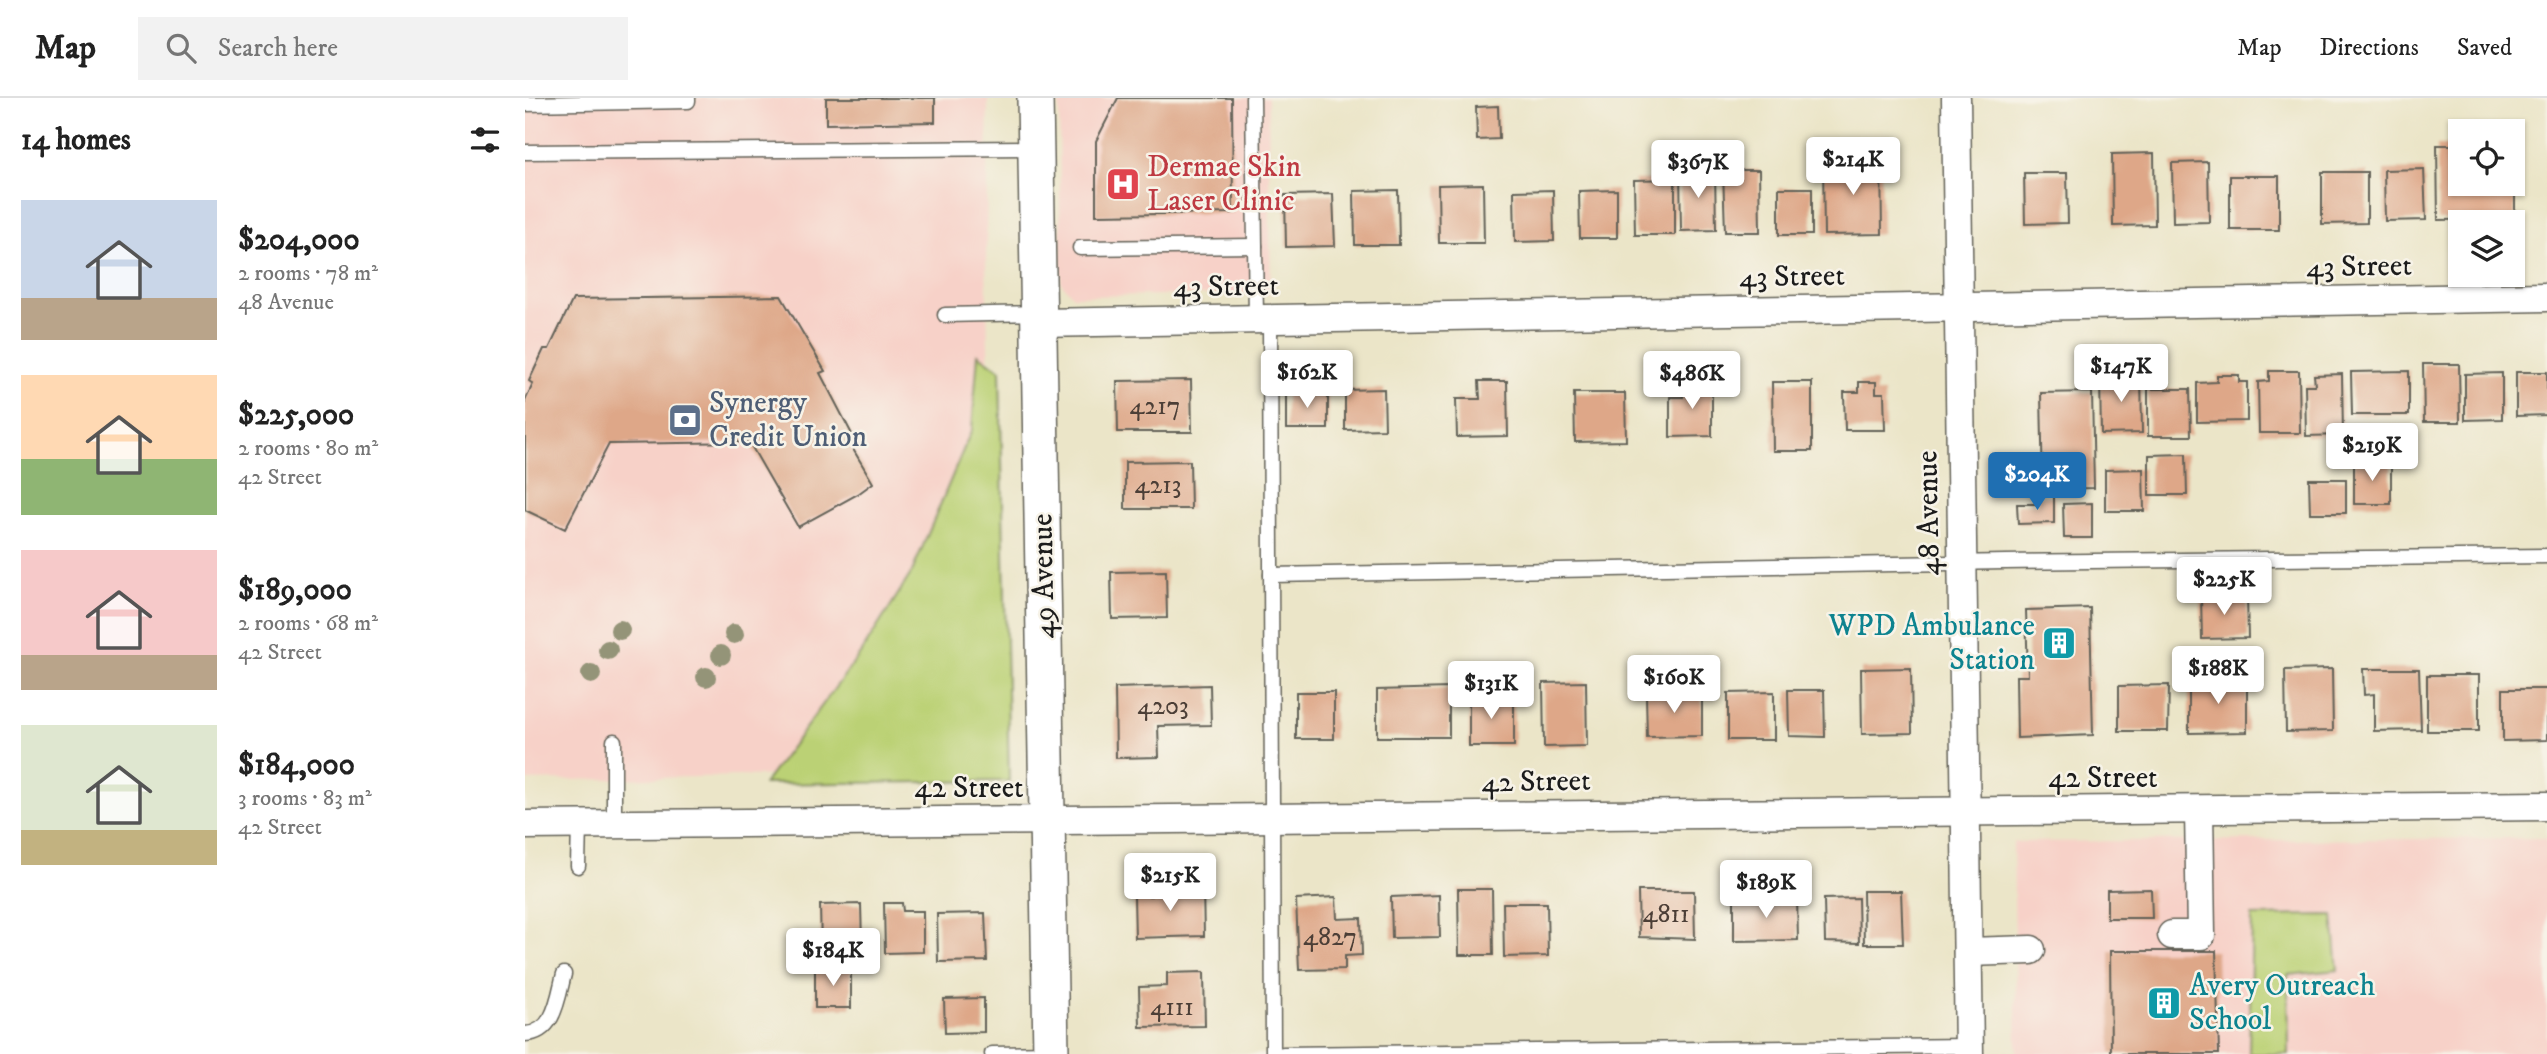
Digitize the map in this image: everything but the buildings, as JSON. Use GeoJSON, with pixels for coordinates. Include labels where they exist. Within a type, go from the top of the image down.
{"type":"FeatureCollection","features":[{"type":"Feature","properties":{"kind":"street","name":"49 Avenue"},"geometry":{"type":"LineString","coordinates":[[1035,98],[1051,1054]]}},
{"type":"Feature","properties":{"kind":"street","name":"48 Avenue"},"geometry":{"type":"LineString","coordinates":[[1956,98],[1969,1050]]}},
{"type":"Feature","properties":{"kind":"street","name":"43 Street"},"geometry":{"type":"LineString","coordinates":[[1039,318],[1263,319],[2547,297]]}},
{"type":"Feature","properties":{"kind":"street","name":"42 Street"},"geometry":{"type":"LineString","coordinates":[[525,825],[2547,806]]}},
{"type":"Feature","properties":{"kind":"street"},"geometry":{"type":"LineString","coordinates":[[2172,935],[2201,935],[2199,810]]}},
{"type":"Feature","properties":{"kind":"street"},"geometry":{"type":"LineString","coordinates":[[1968,951],[2031,950]]}},
{"type":"Feature","properties":{"kind":"lane"},"geometry":{"type":"LineString","coordinates":[[525,104],[688,101],[688,98]]}},
{"type":"Feature","properties":{"kind":"lane"},"geometry":{"type":"LineString","coordinates":[[1253,98],[1255,246],[1263,319],[1271,575],[1273,1054]]}},
{"type":"Feature","properties":{"kind":"lane"},"geometry":{"type":"LineString","coordinates":[[525,152],[1036,148]]}},
{"type":"Feature","properties":{"kind":"lane"},"geometry":{"type":"LineString","coordinates":[[1080,248],[1255,246]]}},
{"type":"Feature","properties":{"kind":"lane"},"geometry":{"type":"LineString","coordinates":[[945,314],[1039,318]]}},
{"type":"Feature","properties":{"kind":"lane"},"geometry":{"type":"LineString","coordinates":[[1271,575],[2547,556]]}},
{"type":"Feature","properties":{"kind":"lane"},"geometry":{"type":"LineString","coordinates":[[614,741],[614,824]]}},
{"type":"Feature","properties":{"kind":"lane"},"geometry":{"type":"LineString","coordinates":[[578,866],[579,824]]}},
{"type":"Feature","properties":{"kind":"lane"},"geometry":{"type":"LineString","coordinates":[[525,1034],[539,1031],[547,1025],[564,974]]}},
{"type":"Feature","properties":{"kind":"lane"},"geometry":{"type":"LineString","coordinates":[[1283,1054],[1969,1050]]}},
{"type":"Feature","properties":{"kind":"lane"},"geometry":{"type":"LineString","coordinates":[[992,1054],[1051,1054]]}},
{"type":"Feature","properties":{"kind":"shaded area"},"geometry":{"type":"Polygon","coordinates":[[[525,98],[988,98],[986,259],[998,770],[525,781],[525,98]]]}},
{"type":"Feature","properties":{"kind":"shaded area"},"geometry":{"type":"Polygon","coordinates":[[[1059,98],[1268,98],[1271,294],[1073,296],[1061,283],[1059,98]]]}},
{"type":"Feature","properties":{"kind":"shaded area"},"geometry":{"type":"Polygon","coordinates":[[[2547,838],[2547,1054],[2017,1054],[2013,842],[2547,838]]]}},
{"type":"Feature","properties":{"kind":"green space"},"geometry":{"type":"Polygon","coordinates":[[[978,354],[1000,370],[1009,781],[764,784],[863,650],[912,572],[972,429],[978,354]]]}},
{"type":"Feature","properties":{"kind":"green space"},"geometry":{"type":"Polygon","coordinates":[[[2333,915],[2338,970],[2288,975],[2289,1054],[2249,1054],[2252,916],[2333,915]]]}},
{"type":"Feature","properties":{"kind":"place","name":"Dermae Skin Laser Clinic"},"geometry":{"type":"Point","coordinates":[1123,184]}},
{"type":"Feature","properties":{"kind":"place","name":"Synergy Credit Union"},"geometry":{"type":"Point","coordinates":[685,420]}},
{"type":"Feature","properties":{"kind":"place","name":"WPD Ambulance Station"},"geometry":{"type":"Point","coordinates":[2059,643]}},
{"type":"Feature","properties":{"kind":"place","name":"Avery Outreach School"},"geometry":{"type":"Point","coordinates":[2164,1003]}}]}
